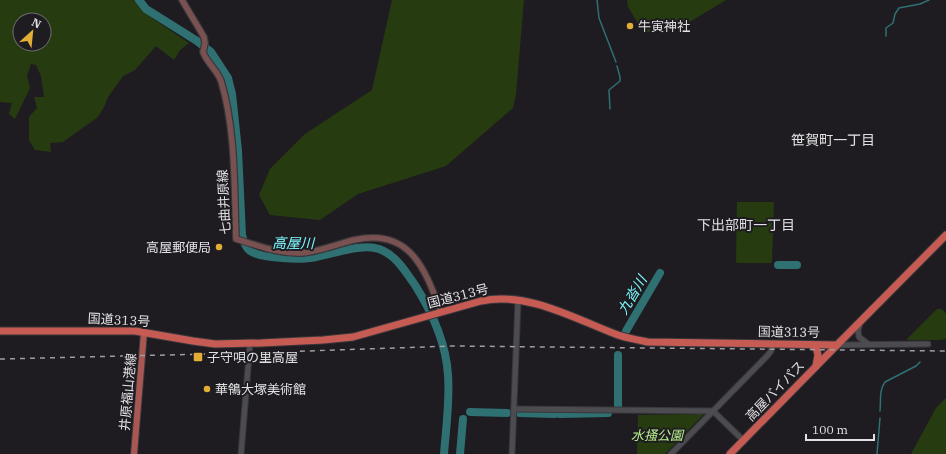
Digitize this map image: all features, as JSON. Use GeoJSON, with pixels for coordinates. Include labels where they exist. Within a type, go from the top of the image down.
{"type":"FeatureCollection","features":[{"type":"Feature","properties":{"kind":"highway","name":"国道313号"},"geometry":{"type":"LineString","coordinates":[[0,331],[76,330],[144,332],[204,343],[250,344],[323,340],[353,337],[440,312],[488,300],[503,299],[545,307],[619,335],[648,342],[837,345],[946,236]]}},
{"type":"Feature","properties":{"kind":"highway"},"geometry":{"type":"LineString","coordinates":[[808,344],[816,348],[818,356],[816,366]]}},
{"type":"Feature","properties":{"kind":"highway","name":"高屋バイパス"},"geometry":{"type":"LineString","coordinates":[[730,454],[837,345]]}},
{"type":"Feature","properties":{"kind":"main road","name":"七曲井原線"},"geometry":{"type":"LineString","coordinates":[[182,0],[202,34],[204,56],[218,75],[227,106],[230,122],[236,239],[252,245],[300,253],[314,251],[364,238],[381,237],[391,240],[406,249],[418,261],[426,274],[440,312]]}},
{"type":"Feature","properties":{"kind":"main road","name":"井原福山港線"},"geometry":{"type":"LineString","coordinates":[[134,454],[144,332]]}},
{"type":"Feature","properties":{"kind":"street"},"geometry":{"type":"LineString","coordinates":[[512,454],[518,301]]}},
{"type":"Feature","properties":{"kind":"street"},"geometry":{"type":"LineString","coordinates":[[861,320],[858,331],[859,337],[864,342],[870,344]]}},
{"type":"Feature","properties":{"kind":"street"},"geometry":{"type":"LineString","coordinates":[[241,454],[250,344]]}},
{"type":"Feature","properties":{"kind":"street"},"geometry":{"type":"LineString","coordinates":[[671,454],[768,355],[771,351],[772,344]]}},
{"type":"Feature","properties":{"kind":"street"},"geometry":{"type":"LineString","coordinates":[[837,345],[928,344]]}},
{"type":"Feature","properties":{"kind":"street"},"geometry":{"type":"LineString","coordinates":[[514,409],[713,411],[744,441]]}},
{"type":"Feature","properties":{"kind":"green space"},"geometry":{"type":"Polygon","coordinates":[[[0,0],[135,0],[149,16],[189,43],[180,50],[174,60],[156,46],[135,70],[123,76],[108,97],[98,117],[63,142],[50,143],[51,152],[35,150],[29,140],[29,117],[37,108],[34,97],[44,97],[41,76],[36,65],[31,64],[27,76],[30,88],[15,119],[9,114],[12,103],[0,102],[0,0]]]}},
{"type":"Feature","properties":{"kind":"green space"},"geometry":{"type":"Polygon","coordinates":[[[392,0],[524,0],[516,94],[513,108],[446,166],[358,194],[320,220],[270,215],[259,195],[270,169],[305,134],[372,90],[392,0]]]}},
{"type":"Feature","properties":{"kind":"green space"},"geometry":{"type":"Polygon","coordinates":[[[627,0],[726,0],[683,26],[644,33],[628,7],[627,0]]]}},
{"type":"Feature","properties":{"kind":"green space"},"geometry":{"type":"Polygon","coordinates":[[[737,202],[774,202],[771,263],[736,262],[737,202]]]}},
{"type":"Feature","properties":{"kind":"green space"},"geometry":{"type":"Polygon","coordinates":[[[937,309],[942,309],[946,314],[946,339],[908,340],[907,339],[937,309]]]}},
{"type":"Feature","properties":{"kind":"green space"},"geometry":{"type":"Polygon","coordinates":[[[946,398],[946,454],[911,454],[936,408],[946,398]]]}},
{"type":"Feature","properties":{"kind":"green space","name":"水掻公園"},"geometry":{"type":"Polygon","coordinates":[[[704,414],[665,454],[637,454],[638,415],[704,414]]]}},
{"type":"Feature","properties":{"kind":"waterway","name":"高屋川"},"geometry":{"type":"LineString","coordinates":[[139,0],[146,9],[197,41],[211,52],[228,78],[232,94],[238,151],[242,235],[248,249],[256,254],[264,256],[310,258],[357,248],[372,247],[385,252],[395,259],[415,285],[437,328],[447,363],[448,414],[444,454]]}},
{"type":"Feature","properties":{"kind":"waterway"},"geometry":{"type":"LineString","coordinates":[[597,0],[599,18],[616,62]]}},
{"type":"Feature","properties":{"kind":"waterway"},"geometry":{"type":"LineString","coordinates":[[886,36],[886,28],[893,23],[895,14],[899,8],[920,4],[929,0]]}},
{"type":"Feature","properties":{"kind":"waterway"},"geometry":{"type":"LineString","coordinates":[[610,109],[609,90],[620,81],[617,66]]}},
{"type":"Feature","properties":{"kind":"waterway","name":"九沓川"},"geometry":{"type":"LineString","coordinates":[[778,265],[797,265]]}},
{"type":"Feature","properties":{"kind":"waterway","name":"九沓川"},"geometry":{"type":"LineString","coordinates":[[626,331],[660,273]]}},
{"type":"Feature","properties":{"kind":"waterway","name":"九沓川"},"geometry":{"type":"LineString","coordinates":[[618,355],[618,406]]}},
{"type":"Feature","properties":{"kind":"waterway"},"geometry":{"type":"LineString","coordinates":[[880,411],[881,392],[885,382],[916,366],[920,362]]}},
{"type":"Feature","properties":{"kind":"waterway","name":"九沓川"},"geometry":{"type":"LineString","coordinates":[[470,412],[507,413]]}},
{"type":"Feature","properties":{"kind":"waterway","name":"九沓川"},"geometry":{"type":"LineString","coordinates":[[520,413],[555,414]]}},
{"type":"Feature","properties":{"kind":"waterway","name":"九沓川"},"geometry":{"type":"LineString","coordinates":[[560,414],[608,413]]}},
{"type":"Feature","properties":{"kind":"waterway"},"geometry":{"type":"LineString","coordinates":[[877,454],[880,418]]}},
{"type":"Feature","properties":{"kind":"waterway","name":"九沓川"},"geometry":{"type":"LineString","coordinates":[[460,454],[463,419]]}},
{"type":"Feature","properties":{"kind":"railway"},"geometry":{"type":"LineString","coordinates":[[0,359],[453,346],[946,351]]}},
{"type":"Feature","properties":{"kind":"place","name":"牛寅神社"},"geometry":{"type":"Point","coordinates":[630,26]}},
{"type":"Feature","properties":{"kind":"place","name":"高屋郵便局"},"geometry":{"type":"Point","coordinates":[219,247]}},
{"type":"Feature","properties":{"kind":"place","name":"子守唄の里高屋"},"geometry":{"type":"Point","coordinates":[198,357]}},
{"type":"Feature","properties":{"kind":"place","name":"華鴒大塚美術館"},"geometry":{"type":"Point","coordinates":[207,389]}},
{"type":"Feature","properties":{"kind":"district","name":"笹賀町一丁目"},"geometry":{"type":"Point","coordinates":[833,140]}},
{"type":"Feature","properties":{"kind":"district","name":"下出部町一丁目"},"geometry":{"type":"Point","coordinates":[746,225]}}]}
